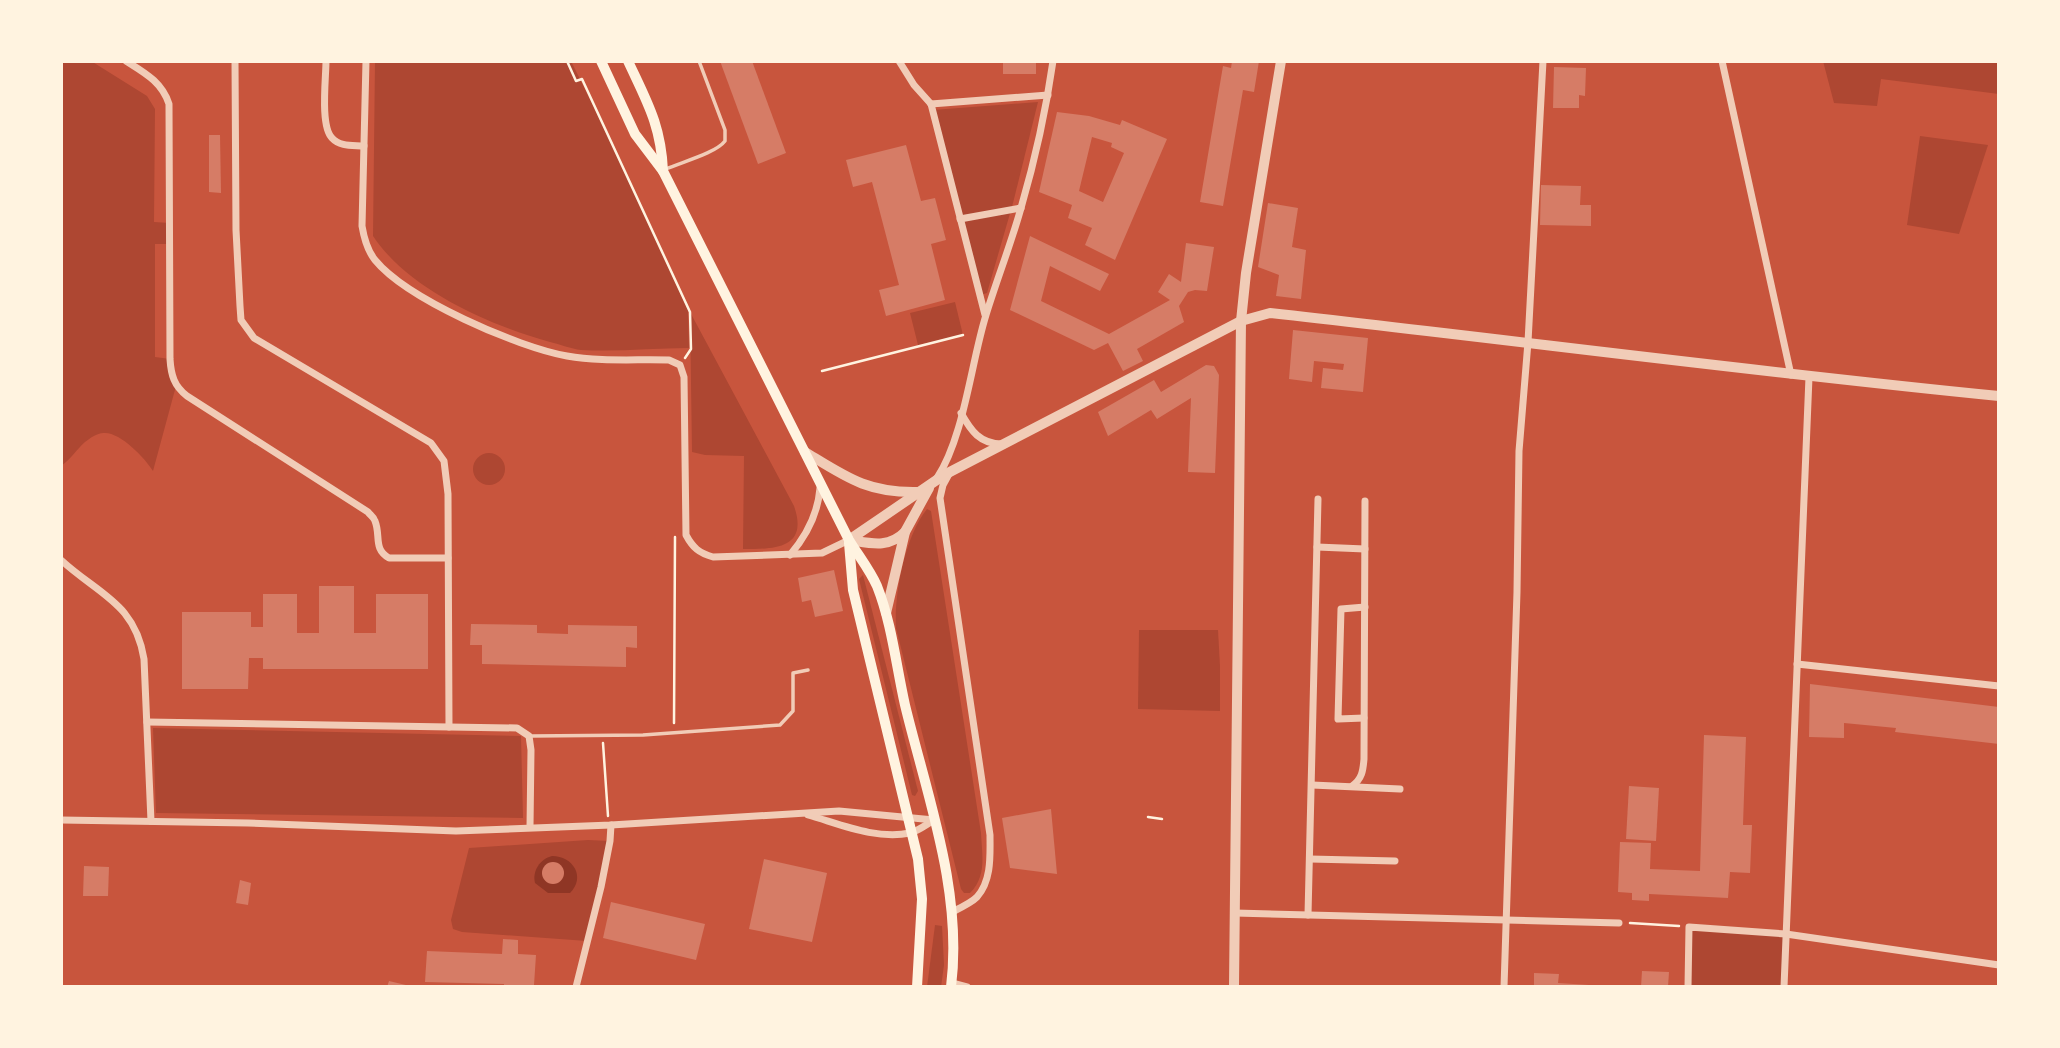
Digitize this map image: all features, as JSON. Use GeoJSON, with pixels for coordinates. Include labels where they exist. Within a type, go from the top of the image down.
{"type":"FeatureCollection","features":[{"type":"Feature","properties":{"kind":"main road"},"geometry":{"type":"LineString","coordinates":[[601,61],[635,134],[663,171],[849,540],[875,583],[886,613],[934,820],[952,912],[952,985]]}},
{"type":"Feature","properties":{"kind":"main road"},"geometry":{"type":"LineString","coordinates":[[628,61],[656,122],[662,148],[663,171]]}},
{"type":"Feature","properties":{"kind":"main road"},"geometry":{"type":"LineString","coordinates":[[849,540],[853,590],[918,859],[922,899],[917,987]]}},
{"type":"Feature","properties":{"kind":"street"},"geometry":{"type":"LineString","coordinates":[[126,61],[153,78],[165,91],[169,104],[170,359],[171,375],[176,386],[187,396],[368,512],[375,521],[378,548],[382,554],[389,558],[448,558]]}},
{"type":"Feature","properties":{"kind":"street"},"geometry":{"type":"LineString","coordinates":[[234,61],[236,230],[241,320],[254,338],[431,443],[444,461],[447,476],[449,727]]}},
{"type":"Feature","properties":{"kind":"street"},"geometry":{"type":"LineString","coordinates":[[326,61],[326,127],[332,138],[343,145],[364,146]]}},
{"type":"Feature","properties":{"kind":"street"},"geometry":{"type":"LineString","coordinates":[[366,61],[362,226],[365,242],[373,257],[384,270],[407,287],[446,310],[492,331],[563,355],[669,360],[680,365],[684,377],[686,535],[700,553],[713,557],[821,553],[849,540],[918,492],[1002,444],[1241,321],[1270,313],[1791,375],[1999,396]]}},
{"type":"Feature","properties":{"kind":"street"},"geometry":{"type":"LineString","coordinates":[[899,61],[914,85],[931,104],[985,316]]}},
{"type":"Feature","properties":{"kind":"street"},"geometry":{"type":"LineString","coordinates":[[886,613],[905,532],[923,497],[946,462],[961,413],[985,316],[1021,208],[1048,94],[1053,61]]}},
{"type":"Feature","properties":{"kind":"street"},"geometry":{"type":"LineString","coordinates":[[1234,987],[1241,321],[1246,272],[1281,61]]}},
{"type":"Feature","properties":{"kind":"street"},"geometry":{"type":"LineString","coordinates":[[1504,987],[1519,451],[1528,342],[1543,61]]}},
{"type":"Feature","properties":{"kind":"street"},"geometry":{"type":"LineString","coordinates":[[1722,61],[1791,375]]}},
{"type":"Feature","properties":{"kind":"street"},"geometry":{"type":"LineString","coordinates":[[931,104],[1048,94]]}},
{"type":"Feature","properties":{"kind":"street"},"geometry":{"type":"LineString","coordinates":[[960,219],[1021,208]]}},
{"type":"Feature","properties":{"kind":"street"},"geometry":{"type":"LineString","coordinates":[[1784,987],[1810,377]]}},
{"type":"Feature","properties":{"kind":"street"},"geometry":{"type":"LineString","coordinates":[[961,413],[977,437],[990,443],[1002,444]]}},
{"type":"Feature","properties":{"kind":"street"},"geometry":{"type":"LineString","coordinates":[[805,452],[863,486],[891,492],[918,492]]}},
{"type":"Feature","properties":{"kind":"street"},"geometry":{"type":"LineString","coordinates":[[952,471],[943,485],[940,498],[990,835],[990,861],[986,882],[976,898],[952,912]]}},
{"type":"Feature","properties":{"kind":"street"},"geometry":{"type":"LineString","coordinates":[[789,555],[807,534],[820,498],[821,485]]}},
{"type":"Feature","properties":{"kind":"street"},"geometry":{"type":"LineString","coordinates":[[1308,915],[1318,499]]}},
{"type":"Feature","properties":{"kind":"street"},"geometry":{"type":"LineString","coordinates":[[1352,786],[1359,781],[1363,771],[1365,501]]}},
{"type":"Feature","properties":{"kind":"street"},"geometry":{"type":"LineString","coordinates":[[849,540],[884,544],[894,541],[905,532]]}},
{"type":"Feature","properties":{"kind":"street"},"geometry":{"type":"LineString","coordinates":[[1317,547],[1365,549]]}},
{"type":"Feature","properties":{"kind":"street"},"geometry":{"type":"LineString","coordinates":[[61,560],[128,615],[141,639],[151,821]]}},
{"type":"Feature","properties":{"kind":"street"},"geometry":{"type":"LineString","coordinates":[[1364,718],[1338,719],[1340,609],[1365,607]]}},
{"type":"Feature","properties":{"kind":"street"},"geometry":{"type":"LineString","coordinates":[[1797,664],[1999,686]]}},
{"type":"Feature","properties":{"kind":"street"},"geometry":{"type":"LineString","coordinates":[[147,722],[517,729],[529,736],[531,750],[530,827]]}},
{"type":"Feature","properties":{"kind":"street"},"geometry":{"type":"LineString","coordinates":[[1311,785],[1400,789]]}},
{"type":"Feature","properties":{"kind":"street"},"geometry":{"type":"LineString","coordinates":[[61,820],[457,831],[839,811],[934,820]]}},
{"type":"Feature","properties":{"kind":"street"},"geometry":{"type":"LineString","coordinates":[[804,814],[867,832],[891,834],[912,832],[934,820]]}},
{"type":"Feature","properties":{"kind":"street"},"geometry":{"type":"LineString","coordinates":[[576,987],[601,887],[611,825]]}},
{"type":"Feature","properties":{"kind":"street"},"geometry":{"type":"LineString","coordinates":[[1310,859],[1395,861]]}},
{"type":"Feature","properties":{"kind":"street"},"geometry":{"type":"LineString","coordinates":[[1235,913],[1619,923]]}},
{"type":"Feature","properties":{"kind":"street"},"geometry":{"type":"LineString","coordinates":[[1688,987],[1689,927],[1786,934],[1999,965]]}},
{"type":"Feature","properties":{"kind":"street"},"geometry":{"type":"LineString","coordinates":[[952,985],[967,987]]}},
{"type":"Feature","properties":{"kind":"lane"},"geometry":{"type":"LineString","coordinates":[[663,171],[688,159],[710,153],[722,146],[727,134],[699,61]]}},
{"type":"Feature","properties":{"kind":"lane"},"geometry":{"type":"LineString","coordinates":[[529,736],[602,736],[780,725],[793,711],[793,673],[808,670]]}},
{"type":"Feature","properties":{"kind":"path"},"geometry":{"type":"LineString","coordinates":[[567,61],[576,81],[582,79],[690,312],[691,349],[680,365]]}},
{"type":"Feature","properties":{"kind":"path"},"geometry":{"type":"LineString","coordinates":[[822,371],[962,335]]}},
{"type":"Feature","properties":{"kind":"path"},"geometry":{"type":"LineString","coordinates":[[674,732],[675,530]]}},
{"type":"Feature","properties":{"kind":"path"},"geometry":{"type":"LineString","coordinates":[[602,736],[606,811]]}},
{"type":"Feature","properties":{"kind":"path"},"geometry":{"type":"LineString","coordinates":[[1148,817],[1161,819]]}},
{"type":"Feature","properties":{"kind":"path"},"geometry":{"type":"LineString","coordinates":[[1619,923],[1689,927]]}},
{"type":"Feature","properties":{"kind":"shaded area"},"geometry":{"type":"Polygon","coordinates":[[[61,61],[91,61],[147,96],[155,109],[154,222],[170,223],[166,244],[155,244],[155,357],[170,359],[176,386],[153,471],[139,453],[118,437],[105,433],[87,440],[61,466],[61,61]]]}},
{"type":"Feature","properties":{"kind":"shaded area"},"geometry":{"type":"Polygon","coordinates":[[[375,61],[571,61],[688,310],[689,348],[608,351],[573,349],[526,335],[477,315],[452,303],[407,273],[373,236],[375,61]]]}},
{"type":"Feature","properties":{"kind":"shaded area"},"geometry":{"type":"Polygon","coordinates":[[[1823,61],[1999,61],[1999,94],[1881,79],[1877,106],[1834,103],[1823,61]]]}},
{"type":"Feature","properties":{"kind":"shaded area"},"geometry":{"type":"Polygon","coordinates":[[[1038,102],[987,293],[980,295],[933,110],[1038,102]]]}},
{"type":"Feature","properties":{"kind":"shaded area"},"geometry":{"type":"Polygon","coordinates":[[[1920,136],[1988,145],[1959,234],[1907,225],[1920,136]]]}},
{"type":"Feature","properties":{"kind":"shaded area"},"geometry":{"type":"Polygon","coordinates":[[[955,302],[963,335],[918,345],[910,313],[955,302]]]}},
{"type":"Feature","properties":{"kind":"shaded area"},"geometry":{"type":"Polygon","coordinates":[[[690,312],[794,506],[797,531],[793,539],[786,544],[743,549],[744,456],[692,452],[690,312]]]}},
{"type":"Feature","properties":{"kind":"shaded area"},"geometry":{"type":"Polygon","coordinates":[[[489,453],[500,458],[505,469],[500,480],[489,485],[478,480],[473,469],[478,458],[489,453]]]}},
{"type":"Feature","properties":{"kind":"shaded area"},"geometry":{"type":"Polygon","coordinates":[[[927,509],[931,511],[981,833],[981,872],[970,893],[964,893],[961,889],[896,628],[902,566],[919,520],[927,509]]]}},
{"type":"Feature","properties":{"kind":"shaded area"},"geometry":{"type":"Polygon","coordinates":[[[863,575],[918,791],[915,796],[912,795],[859,579],[863,575]]]}},
{"type":"Feature","properties":{"kind":"shaded area"},"geometry":{"type":"Polygon","coordinates":[[[1139,630],[1218,630],[1220,711],[1138,709],[1139,630]]]}},
{"type":"Feature","properties":{"kind":"shaded area"},"geometry":{"type":"Polygon","coordinates":[[[153,728],[521,736],[523,818],[156,813],[153,728]]]}},
{"type":"Feature","properties":{"kind":"shaded area"},"geometry":{"type":"Polygon","coordinates":[[[610,841],[587,941],[462,932],[453,929],[451,920],[469,848],[610,841]]]}},
{"type":"Feature","properties":{"kind":"shaded area"},"geometry":{"type":"Polygon","coordinates":[[[552,856],[566,860],[575,868],[577,880],[570,893],[548,893],[535,883],[538,866],[552,856]]]}},
{"type":"Feature","properties":{"kind":"shaded area"},"geometry":{"type":"Polygon","coordinates":[[[935,925],[942,926],[944,965],[941,987],[927,987],[935,925]]]}},
{"type":"Feature","properties":{"kind":"shaded area"},"geometry":{"type":"Polygon","coordinates":[[[1689,927],[1786,934],[1784,987],[1688,987],[1689,927]]]}},
{"type":"Feature","properties":{"kind":"building"},"geometry":{"type":"Polygon","coordinates":[[[720,61],[752,61],[786,153],[758,164],[720,61]]]}},
{"type":"Feature","properties":{"kind":"building"},"geometry":{"type":"Polygon","coordinates":[[[1003,61],[1036,61],[1036,74],[1003,74],[1003,61]]]}},
{"type":"Feature","properties":{"kind":"building"},"geometry":{"type":"Polygon","coordinates":[[[1232,61],[1259,61],[1254,92],[1243,90],[1223,206],[1200,202],[1223,66],[1231,68],[1232,61]]]}},
{"type":"Feature","properties":{"kind":"building"},"geometry":{"type":"Polygon","coordinates":[[[1554,67],[1586,68],[1585,96],[1579,95],[1579,108],[1553,108],[1554,67]]]}},
{"type":"Feature","properties":{"kind":"building"},"geometry":{"type":"Polygon","coordinates":[[[1057,112],[1089,116],[1120,125],[1122,120],[1167,139],[1115,260],[1085,245],[1092,228],[1068,218],[1072,205],[1039,192],[1057,112]],[[1092,137],[1079,191],[1103,202],[1124,153],[1111,147],[1112,143],[1092,137]]]}},
{"type":"Feature","properties":{"kind":"building"},"geometry":{"type":"Polygon","coordinates":[[[209,135],[220,135],[221,193],[209,192],[209,135]]]}},
{"type":"Feature","properties":{"kind":"building"},"geometry":{"type":"Polygon","coordinates":[[[906,145],[921,201],[935,198],[946,240],[931,244],[945,300],[886,316],[879,290],[899,285],[872,182],[853,187],[846,160],[906,145]]]}},
{"type":"Feature","properties":{"kind":"building"},"geometry":{"type":"Polygon","coordinates":[[[1541,185],[1581,186],[1580,205],[1591,205],[1591,226],[1540,225],[1541,185]]]}},
{"type":"Feature","properties":{"kind":"building"},"geometry":{"type":"Polygon","coordinates":[[[1268,203],[1298,208],[1292,247],[1306,250],[1301,299],[1276,296],[1279,275],[1258,267],[1268,203]]]}},
{"type":"Feature","properties":{"kind":"building"},"geometry":{"type":"Polygon","coordinates":[[[1030,236],[1109,274],[1100,291],[1050,266],[1041,301],[1109,334],[1170,300],[1158,292],[1169,274],[1181,282],[1186,243],[1214,247],[1207,291],[1188,292],[1179,306],[1184,322],[1137,349],[1143,361],[1123,371],[1108,343],[1094,350],[1010,310],[1030,236]]]}},
{"type":"Feature","properties":{"kind":"building"},"geometry":{"type":"Polygon","coordinates":[[[1293,330],[1368,338],[1363,392],[1321,388],[1323,368],[1343,370],[1344,364],[1314,361],[1312,382],[1289,379],[1293,330]]]}},
{"type":"Feature","properties":{"kind":"building"},"geometry":{"type":"Polygon","coordinates":[[[1206,365],[1214,366],[1219,375],[1215,473],[1188,472],[1191,398],[1157,419],[1151,410],[1108,436],[1098,412],[1154,380],[1161,392],[1206,365]]]}},
{"type":"Feature","properties":{"kind":"building"},"geometry":{"type":"Polygon","coordinates":[[[834,570],[843,611],[815,617],[811,600],[802,602],[798,578],[834,570]]]}},
{"type":"Feature","properties":{"kind":"building"},"geometry":{"type":"Polygon","coordinates":[[[319,586],[354,586],[354,633],[376,633],[376,594],[428,594],[428,669],[263,669],[263,658],[249,658],[248,689],[182,689],[182,612],[251,612],[251,627],[263,627],[263,594],[297,594],[297,633],[319,633],[319,586]]]}},
{"type":"Feature","properties":{"kind":"building"},"geometry":{"type":"Polygon","coordinates":[[[471,624],[537,625],[537,633],[568,634],[568,625],[637,626],[637,648],[626,647],[626,667],[482,664],[482,645],[470,645],[471,624]]]}},
{"type":"Feature","properties":{"kind":"building"},"geometry":{"type":"Polygon","coordinates":[[[1810,684],[1999,707],[1999,744],[1844,723],[1844,738],[1809,737],[1810,684]]]}},
{"type":"Feature","properties":{"kind":"building"},"geometry":{"type":"Polygon","coordinates":[[[1704,735],[1746,737],[1743,825],[1752,825],[1750,873],[1730,872],[1728,898],[1649,894],[1649,901],[1632,900],[1632,893],[1618,892],[1620,842],[1651,843],[1650,869],[1700,871],[1704,735]]]}},
{"type":"Feature","properties":{"kind":"building"},"geometry":{"type":"Polygon","coordinates":[[[1629,786],[1659,788],[1656,841],[1626,839],[1629,786]]]}},
{"type":"Feature","properties":{"kind":"building"},"geometry":{"type":"Polygon","coordinates":[[[1051,809],[1057,874],[1010,868],[1002,818],[1051,809]]]}},
{"type":"Feature","properties":{"kind":"building"},"geometry":{"type":"Polygon","coordinates":[[[764,859],[827,873],[812,942],[749,929],[764,859]]]}},
{"type":"Feature","properties":{"kind":"building"},"geometry":{"type":"Polygon","coordinates":[[[549,862],[557,862],[564,869],[564,877],[557,884],[549,884],[542,877],[542,869],[549,862]]]}},
{"type":"Feature","properties":{"kind":"building"},"geometry":{"type":"Polygon","coordinates":[[[84,866],[109,867],[108,896],[83,896],[84,866]]]}},
{"type":"Feature","properties":{"kind":"building"},"geometry":{"type":"Polygon","coordinates":[[[240,880],[251,883],[248,905],[236,903],[240,880]]]}},
{"type":"Feature","properties":{"kind":"building"},"geometry":{"type":"Polygon","coordinates":[[[611,902],[705,924],[696,960],[603,938],[611,902]]]}},
{"type":"Feature","properties":{"kind":"building"},"geometry":{"type":"Polygon","coordinates":[[[503,939],[518,940],[518,954],[536,955],[534,985],[504,987],[504,984],[425,982],[427,951],[502,954],[503,939]]]}},
{"type":"Feature","properties":{"kind":"building"},"geometry":{"type":"Polygon","coordinates":[[[1642,971],[1669,972],[1668,987],[1641,987],[1642,971]]]}},
{"type":"Feature","properties":{"kind":"building"},"geometry":{"type":"Polygon","coordinates":[[[1534,973],[1559,974],[1558,983],[1589,987],[1534,987],[1534,973]]]}},
{"type":"Feature","properties":{"kind":"building"},"geometry":{"type":"Polygon","coordinates":[[[389,981],[410,986],[410,987],[387,987],[389,981]]]}}]}
